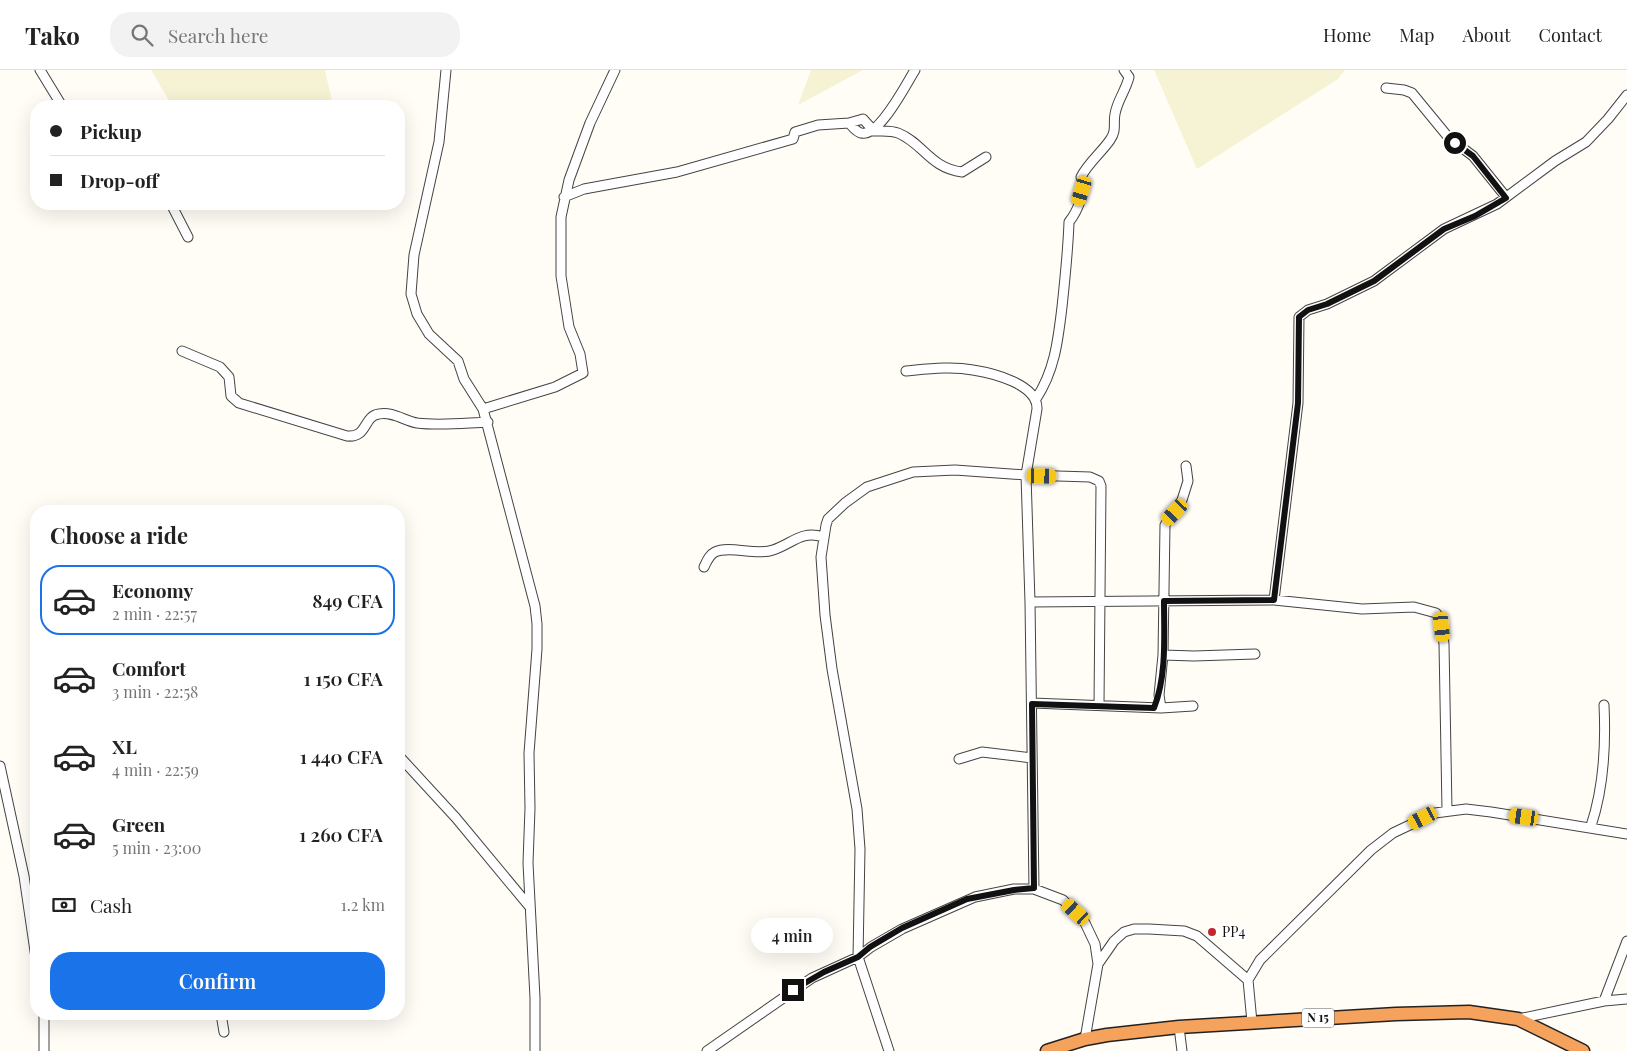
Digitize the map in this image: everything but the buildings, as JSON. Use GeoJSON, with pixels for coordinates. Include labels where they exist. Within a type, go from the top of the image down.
{"type":"FeatureCollection","features":[{"type":"Feature","properties":{"kind":"highway","name":"N 15"},"geometry":{"type":"LineString","coordinates":[[1047,1051],[1085,1039],[1127,1032],[1252,1022],[1445,1012],[1468,1012],[1518,1019],[1583,1051]]}},
{"type":"Feature","properties":{"kind":"street"},"geometry":{"type":"LineString","coordinates":[[40,70],[58,100]]}},
{"type":"Feature","properties":{"kind":"street"},"geometry":{"type":"LineString","coordinates":[[446,70],[438,142],[414,255],[411,294],[417,314],[429,334],[458,360],[464,379],[483,409],[488,422],[519,551],[531,587],[538,624],[529,753],[529,906],[535,998],[535,1051]]}},
{"type":"Feature","properties":{"kind":"street"},"geometry":{"type":"LineString","coordinates":[[483,409],[555,387],[584,372],[580,354],[569,327],[561,276],[561,217],[569,180],[590,123],[616,70]]}},
{"type":"Feature","properties":{"kind":"street"},"geometry":{"type":"LineString","coordinates":[[564,198],[584,189],[677,172],[793,140],[795,132],[818,125],[849,123],[858,132],[863,134],[874,130],[882,122],[914,70]]}},
{"type":"Feature","properties":{"kind":"street"},"geometry":{"type":"LineString","coordinates":[[1034,888],[1032,704],[1026,475],[1036,398],[1045,385],[1057,348],[1067,272],[1068,222],[1074,216],[1082,191],[1083,182],[1081,177],[1084,171],[1115,131],[1114,115],[1129,77],[1124,70]]}},
{"type":"Feature","properties":{"kind":"street"},"geometry":{"type":"LineString","coordinates":[[1386,88],[1412,93],[1449,138],[1473,156],[1506,198]]}},
{"type":"Feature","properties":{"kind":"street"},"geometry":{"type":"LineString","coordinates":[[1274,600],[1298,403],[1299,317],[1308,310],[1327,304],[1374,281],[1444,229],[1475,216],[1506,198],[1555,161],[1586,142],[1627,95]]}},
{"type":"Feature","properties":{"kind":"street"},"geometry":{"type":"LineString","coordinates":[[874,130],[896,132],[905,136],[942,167],[953,171],[962,172],[986,157]]}},
{"type":"Feature","properties":{"kind":"street"},"geometry":{"type":"LineString","coordinates":[[174,210],[188,237]]}},
{"type":"Feature","properties":{"kind":"street"},"geometry":{"type":"LineString","coordinates":[[182,350],[220,366],[229,377],[231,396],[239,403],[347,436],[352,437],[360,433],[372,417],[380,413],[424,423],[488,422]]}},
{"type":"Feature","properties":{"kind":"street"},"geometry":{"type":"LineString","coordinates":[[906,371],[946,368],[973,370],[1008,379],[1031,392],[1036,398]]}},
{"type":"Feature","properties":{"kind":"street"},"geometry":{"type":"LineString","coordinates":[[1157,708],[1163,656],[1165,525],[1182,500],[1188,480],[1186,466]]}},
{"type":"Feature","properties":{"kind":"street"},"geometry":{"type":"LineString","coordinates":[[889,1051],[858,957],[860,849],[858,809],[832,669],[821,567],[823,537],[828,519],[845,503],[867,487],[912,472],[955,470],[1026,475],[1090,476],[1098,481],[1100,486],[1099,705]]}},
{"type":"Feature","properties":{"kind":"street"},"geometry":{"type":"LineString","coordinates":[[704,567],[710,556],[718,550],[772,551],[804,535],[813,534],[823,537]]}},
{"type":"Feature","properties":{"kind":"street"},"geometry":{"type":"LineString","coordinates":[[1030,602],[1274,600],[1362,609],[1414,607],[1432,611],[1439,615],[1444,644],[1447,810]]}},
{"type":"Feature","properties":{"kind":"street"},"geometry":{"type":"LineString","coordinates":[[1163,656],[1255,654]]}},
{"type":"Feature","properties":{"kind":"street"},"geometry":{"type":"LineString","coordinates":[[1032,704],[1157,708],[1193,706]]}},
{"type":"Feature","properties":{"kind":"street"},"geometry":{"type":"LineString","coordinates":[[1591,826],[1600,792],[1606,740],[1604,705]]}},
{"type":"Feature","properties":{"kind":"street"},"geometry":{"type":"LineString","coordinates":[[959,759],[982,752],[1032,758]]}},
{"type":"Feature","properties":{"kind":"street"},"geometry":{"type":"LineString","coordinates":[[405,763],[456,818],[529,906]]}},
{"type":"Feature","properties":{"kind":"street"},"geometry":{"type":"LineString","coordinates":[[0,766],[24,876],[30,917]]}},
{"type":"Feature","properties":{"kind":"street"},"geometry":{"type":"LineString","coordinates":[[1252,1022],[1248,980],[1260,960],[1371,850],[1393,833],[1435,812],[1447,810],[1491,812],[1591,826],[1627,834]]}},
{"type":"Feature","properties":{"kind":"street"},"geometry":{"type":"LineString","coordinates":[[707,1051],[718,1047],[812,978],[858,957],[870,947],[902,928],[967,899],[1034,888],[1063,900],[1086,923],[1091,934],[1098,964],[1085,1039]]}},
{"type":"Feature","properties":{"kind":"street"},"geometry":{"type":"LineString","coordinates":[[1098,964],[1114,941],[1124,932],[1149,928],[1184,931],[1198,936],[1248,980]]}},
{"type":"Feature","properties":{"kind":"street"},"geometry":{"type":"LineString","coordinates":[[1604,1001],[1627,941]]}},
{"type":"Feature","properties":{"kind":"street"},"geometry":{"type":"LineString","coordinates":[[1518,1019],[1604,1001],[1627,999]]}},
{"type":"Feature","properties":{"kind":"street"},"geometry":{"type":"LineString","coordinates":[[44,1020],[44,1051]]}},
{"type":"Feature","properties":{"kind":"street"},"geometry":{"type":"LineString","coordinates":[[222,1020],[224,1032]]}},
{"type":"Feature","properties":{"kind":"street"},"geometry":{"type":"LineString","coordinates":[[1179,1027],[1182,1051]]}},
{"type":"Feature","properties":{"kind":"shaded area"},"geometry":{"type":"Polygon","coordinates":[[[151,70],[325,70],[332,100],[168,100],[151,70]]]}},
{"type":"Feature","properties":{"kind":"shaded area"},"geometry":{"type":"Polygon","coordinates":[[[811,70],[863,70],[798,105],[811,70]]]}},
{"type":"Feature","properties":{"kind":"shaded area"},"geometry":{"type":"Polygon","coordinates":[[[1154,70],[1345,70],[1338,79],[1197,169],[1154,70]]]}},
{"type":"Feature","properties":{"kind":"place","name":"PP4"},"geometry":{"type":"Point","coordinates":[1212,932]}},
{"type":"Feature","properties":{"kind":"route"},"geometry":{"type":"LineString","coordinates":[[793,990],[812,978],[858,957],[870,947],[902,928],[967,899],[1034,888],[1032,704],[1154,708],[1159,695],[1163,656],[1164,601],[1274,600],[1286,487],[1298,403],[1299,317],[1308,310],[1327,304],[1374,281],[1444,229],[1475,216],[1506,198],[1473,156],[1455,143]]}}]}
